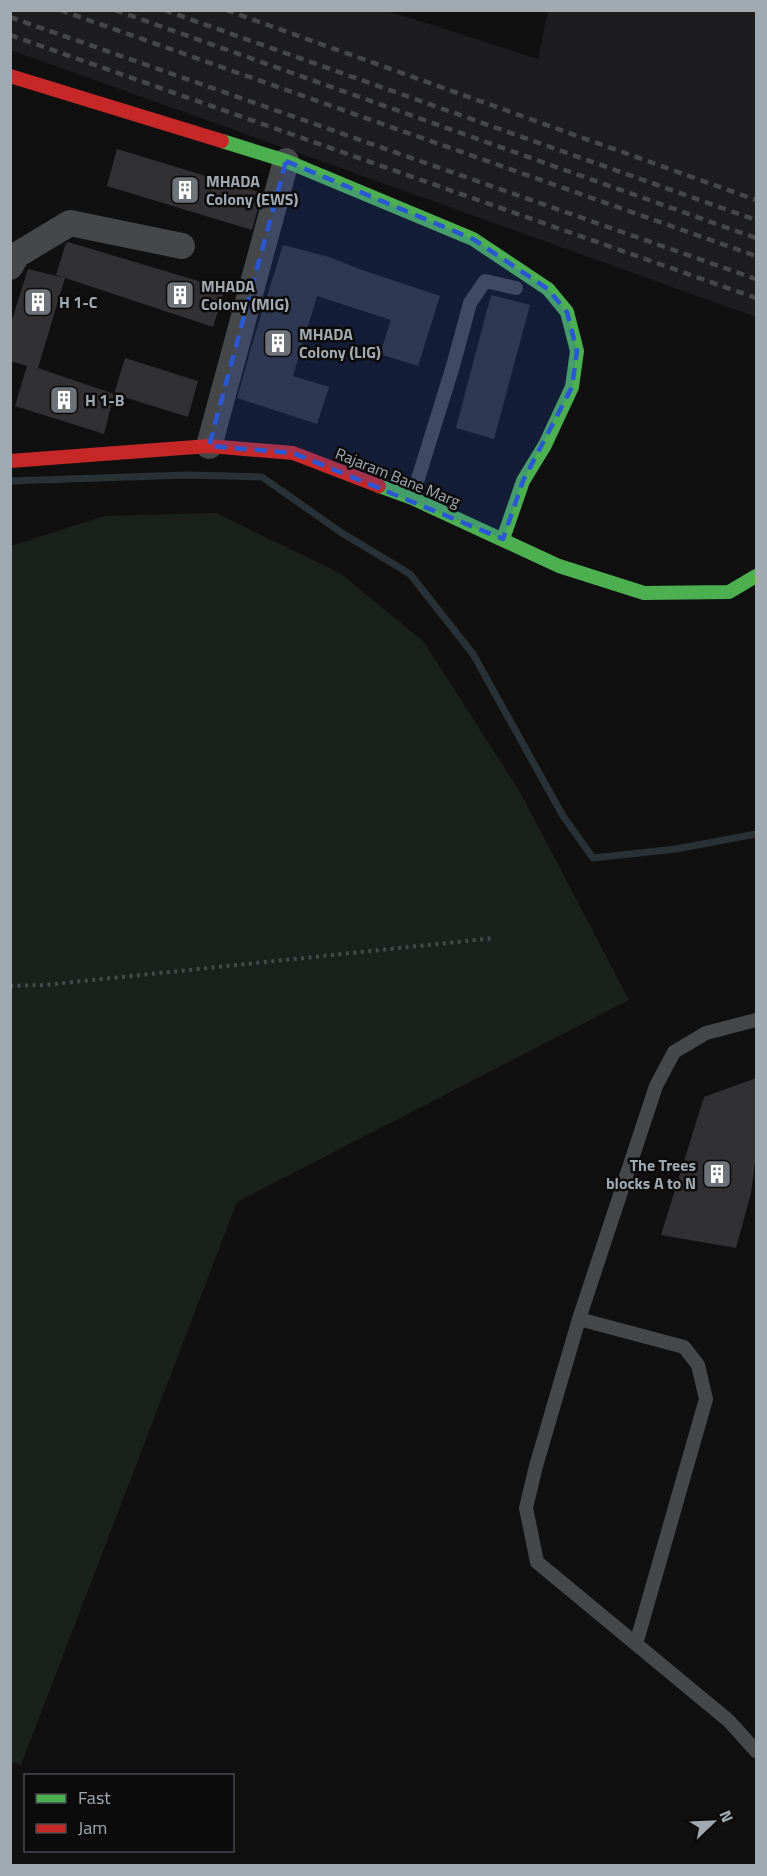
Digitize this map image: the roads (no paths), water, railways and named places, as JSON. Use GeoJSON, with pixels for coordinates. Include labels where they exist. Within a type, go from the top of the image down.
{"type":"FeatureCollection","features":[{"type":"Feature","properties":{"kind":"street"},"geometry":{"type":"LineString","coordinates":[[10,76],[286,160],[473,239],[548,289],[567,312],[577,351],[572,387],[545,446],[523,481],[503,539]]}},
{"type":"Feature","properties":{"kind":"street"},"geometry":{"type":"LineString","coordinates":[[209,447],[286,160]]}},
{"type":"Feature","properties":{"kind":"street"},"geometry":{"type":"LineString","coordinates":[[10,267],[17,255],[70,223],[182,246]]}},
{"type":"Feature","properties":{"kind":"street","name":"Rajaram Bane Marg"},"geometry":{"type":"LineString","coordinates":[[10,461],[209,447],[293,453],[412,498],[559,566],[644,593],[729,592],[756,576]]}},
{"type":"Feature","properties":{"kind":"lane"},"geometry":{"type":"LineString","coordinates":[[412,498],[470,303],[485,281],[516,288]]}},
{"type":"Feature","properties":{"kind":"lane"},"geometry":{"type":"LineString","coordinates":[[756,1020],[706,1033],[674,1052],[656,1086],[579,1319],[526,1508],[537,1562],[729,1721],[756,1752]]}},
{"type":"Feature","properties":{"kind":"lane"},"geometry":{"type":"LineString","coordinates":[[579,1319],[684,1347],[698,1365],[706,1399],[636,1644]]}},
{"type":"Feature","properties":{"kind":"waterway"},"geometry":{"type":"LineString","coordinates":[[10,481],[187,475],[262,477],[342,533],[410,574],[473,654],[563,816],[593,858],[676,849],[756,834]]}},
{"type":"Feature","properties":{"kind":"railway"},"geometry":{"type":"LineString","coordinates":[[60,10],[756,256]]}},
{"type":"Feature","properties":{"kind":"railway"},"geometry":{"type":"LineString","coordinates":[[115,10],[756,238]]}},
{"type":"Feature","properties":{"kind":"railway"},"geometry":{"type":"LineString","coordinates":[[164,10],[756,220]]}},
{"type":"Feature","properties":{"kind":"railway"},"geometry":{"type":"LineString","coordinates":[[226,10],[756,200]]}},
{"type":"Feature","properties":{"kind":"railway"},"geometry":{"type":"LineString","coordinates":[[10,17],[756,279]]}},
{"type":"Feature","properties":{"kind":"railway"},"geometry":{"type":"LineString","coordinates":[[10,35],[756,298]]}},
{"type":"Feature","properties":{"kind":"place","name":"MHADA Colony (EWS)"},"geometry":{"type":"Point","coordinates":[185,190]}},
{"type":"Feature","properties":{"kind":"place","name":"MHADA Colony (MIG)"},"geometry":{"type":"Point","coordinates":[180,295]}},
{"type":"Feature","properties":{"kind":"place","name":"H 1-C"},"geometry":{"type":"Point","coordinates":[38,302]}},
{"type":"Feature","properties":{"kind":"place","name":"MHADA Colony (LIG)"},"geometry":{"type":"Point","coordinates":[278,343]}},
{"type":"Feature","properties":{"kind":"place","name":"H 1-B"},"geometry":{"type":"Point","coordinates":[64,400]}},
{"type":"Feature","properties":{"kind":"place","name":"The Trees blocks A to N"},"geometry":{"type":"Point","coordinates":[717,1174]}}]}
